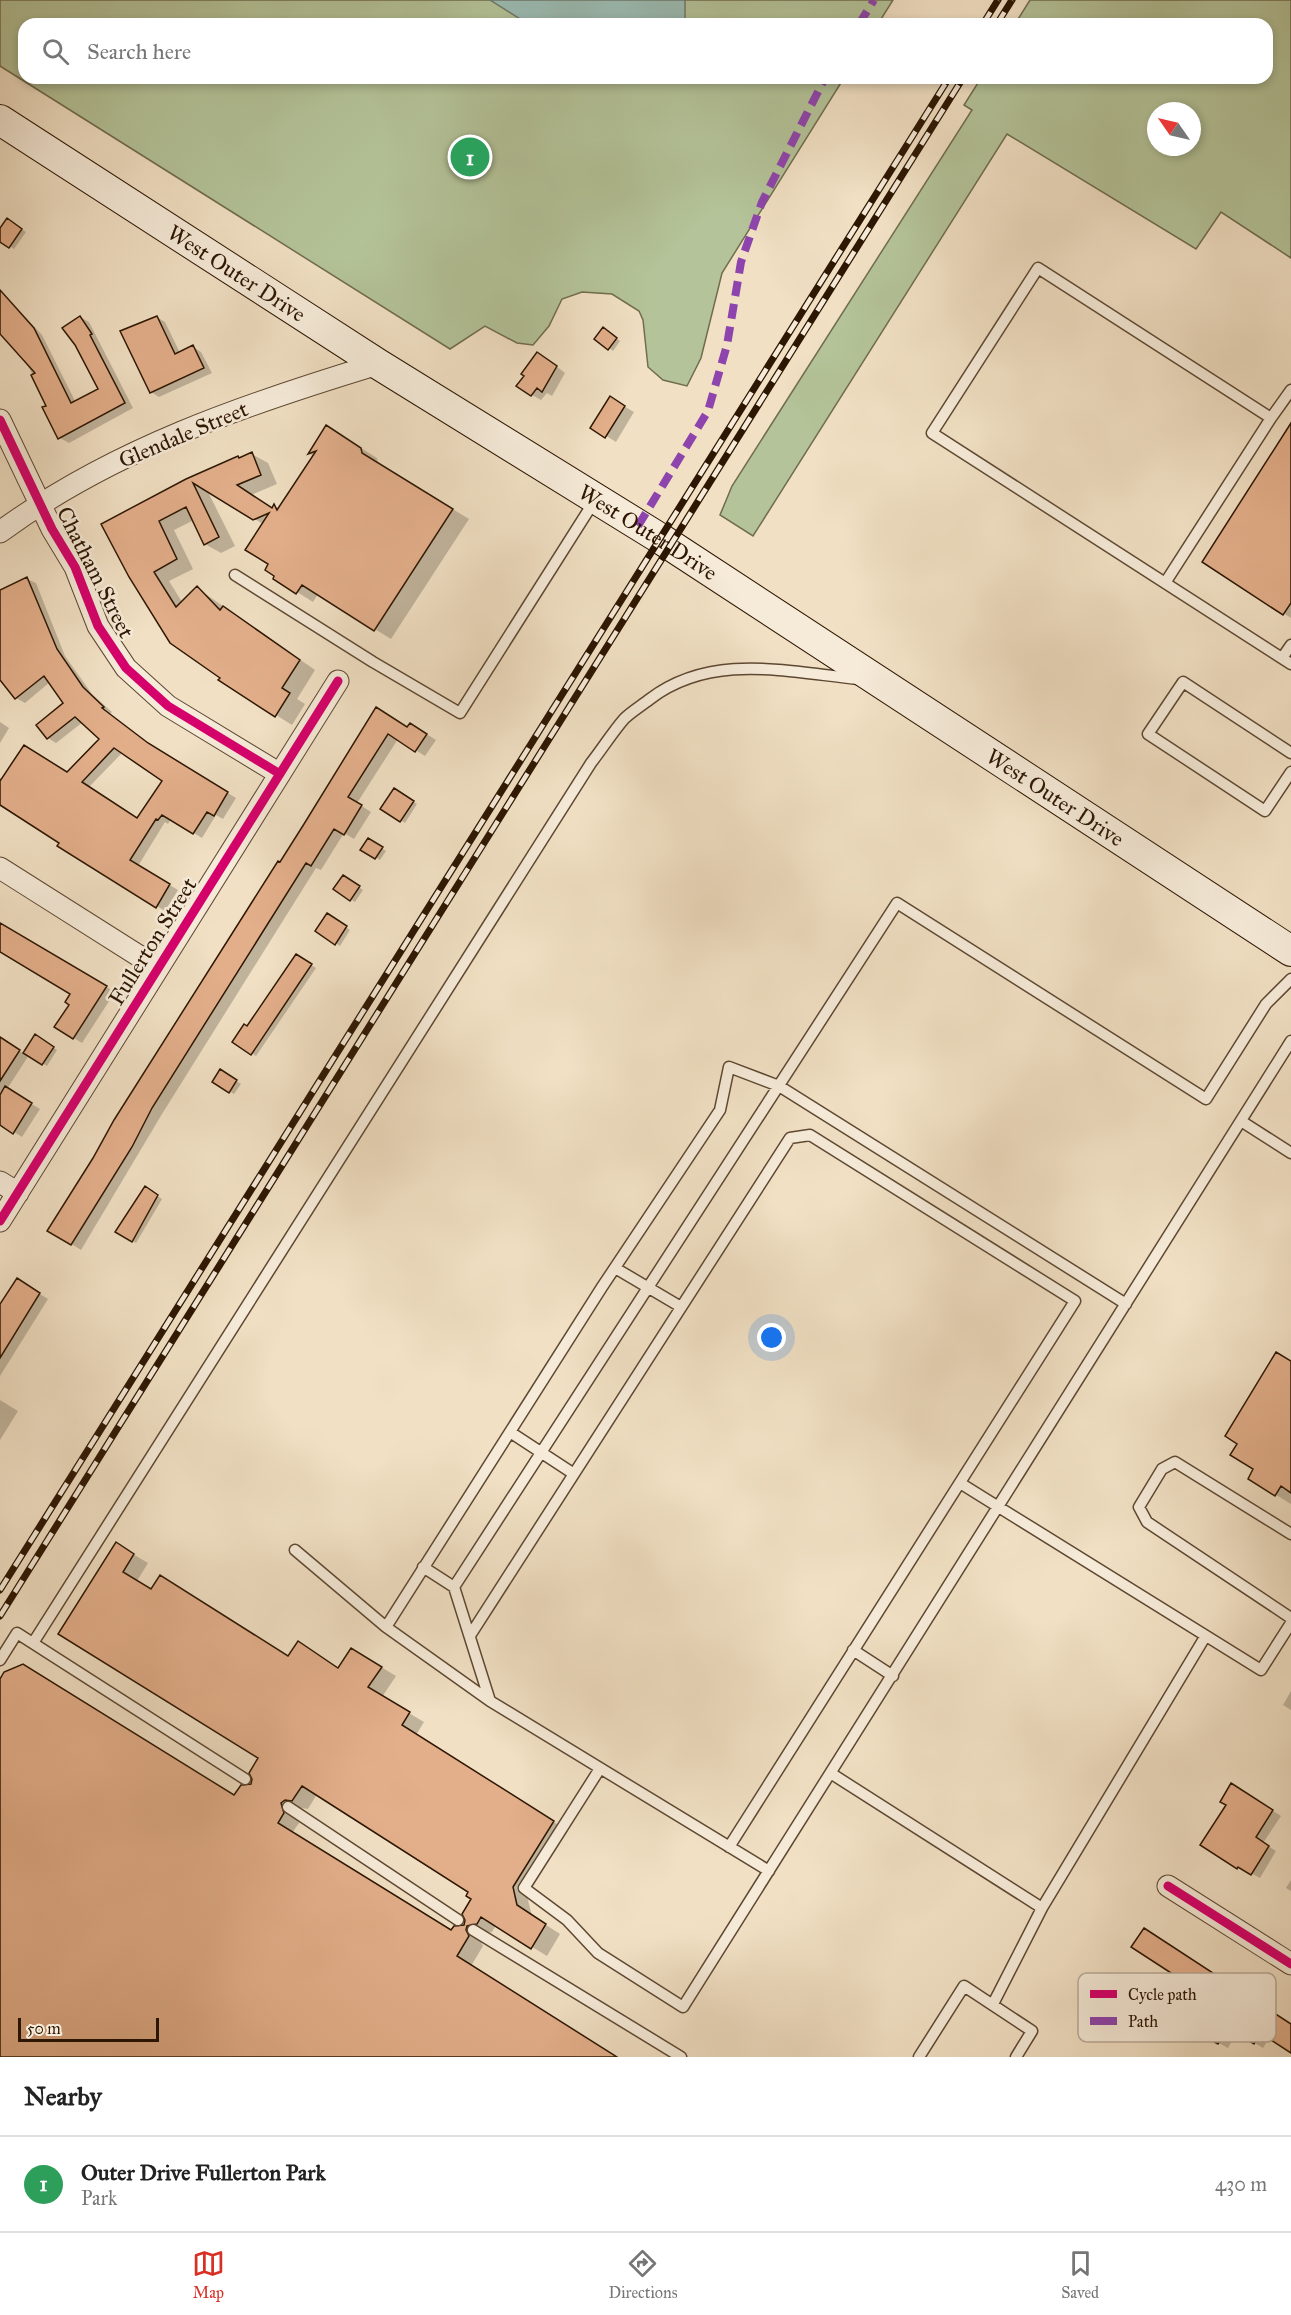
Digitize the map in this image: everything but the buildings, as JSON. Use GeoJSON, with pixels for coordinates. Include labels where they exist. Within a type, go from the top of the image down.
{"type":"FeatureCollection","features":[{"type":"Feature","properties":{"kind":"main road","name":"West Outer Drive"},"geometry":{"type":"LineString","coordinates":[[0,120],[378,364],[595,499],[1291,951]]}},
{"type":"Feature","properties":{"kind":"street","name":"Glendale Street"},"geometry":{"type":"LineString","coordinates":[[0,532],[41,504],[143,447],[273,396],[378,364]]}},
{"type":"Feature","properties":{"kind":"street","name":"Chatham Street"},"geometry":{"type":"LineString","coordinates":[[0,420],[75,567],[98,626],[126,668],[168,706],[280,774]]}},
{"type":"Feature","properties":{"kind":"street","name":"Fullerton Street"},"geometry":{"type":"LineString","coordinates":[[0,1221],[9,1188],[158,968],[338,681]]}},
{"type":"Feature","properties":{"kind":"street"},"geometry":{"type":"LineString","coordinates":[[0,868],[158,968]]}},
{"type":"Feature","properties":{"kind":"street"},"geometry":{"type":"LineString","coordinates":[[1168,1886],[1291,1964]]}},
{"type":"Feature","properties":{"kind":"lane"},"geometry":{"type":"LineString","coordinates":[[1271,418],[1038,268],[932,433],[1287,661],[1291,645]]}},
{"type":"Feature","properties":{"kind":"lane"},"geometry":{"type":"LineString","coordinates":[[1165,583],[1291,390]]}},
{"type":"Feature","properties":{"kind":"lane"},"geometry":{"type":"LineString","coordinates":[[236,576],[373,662],[460,713],[595,499]]}},
{"type":"Feature","properties":{"kind":"lane"},"geometry":{"type":"LineString","coordinates":[[33,1643],[591,763],[626,718],[657,694],[691,676],[724,669],[751,667],[877,681]]}},
{"type":"Feature","properties":{"kind":"lane"},"geometry":{"type":"LineString","coordinates":[[1291,753],[1183,682],[1148,734],[1265,811],[1291,772]]}},
{"type":"Feature","properties":{"kind":"lane"},"geometry":{"type":"LineString","coordinates":[[454,1587],[897,903],[1206,1100],[1266,1004],[1291,979]]}},
{"type":"Feature","properties":{"kind":"lane"},"geometry":{"type":"LineString","coordinates":[[599,1770],[524,1888],[567,1920],[598,1953],[683,2007],[1291,1041]]}},
{"type":"Feature","properties":{"kind":"lane"},"geometry":{"type":"LineString","coordinates":[[386,1627],[615,1268],[720,1110],[729,1067],[778,1086],[1126,1304]]}},
{"type":"Feature","properties":{"kind":"lane"},"geometry":{"type":"LineString","coordinates":[[1241,1121],[1291,1153]]}},
{"type":"Feature","properties":{"kind":"lane"},"geometry":{"type":"LineString","coordinates":[[471,1634],[790,1138],[810,1135],[1075,1301],[729,1846]]}},
{"type":"Feature","properties":{"kind":"lane"},"geometry":{"type":"LineString","coordinates":[[615,1268],[647,1289],[681,1307]]}},
{"type":"Feature","properties":{"kind":"lane"},"geometry":{"type":"LineString","coordinates":[[510,1432],[574,1474]]}},
{"type":"Feature","properties":{"kind":"lane"},"geometry":{"type":"LineString","coordinates":[[1291,1534],[1175,1462],[1162,1469],[1139,1507],[1147,1522],[1291,1618]]}},
{"type":"Feature","properties":{"kind":"lane"},"geometry":{"type":"LineString","coordinates":[[960,1483],[1261,1670],[1291,1623]]}},
{"type":"Feature","properties":{"kind":"lane"},"geometry":{"type":"LineString","coordinates":[[295,1550],[386,1627],[490,1701],[599,1770],[769,1871]]}},
{"type":"Feature","properties":{"kind":"lane"},"geometry":{"type":"LineString","coordinates":[[423,1567],[454,1587],[471,1634],[490,1701]]}},
{"type":"Feature","properties":{"kind":"lane"},"geometry":{"type":"LineString","coordinates":[[0,1660],[17,1633],[245,1779]]}},
{"type":"Feature","properties":{"kind":"lane"},"geometry":{"type":"LineString","coordinates":[[993,2004],[1042,1908],[1205,1637]]}},
{"type":"Feature","properties":{"kind":"lane"},"geometry":{"type":"LineString","coordinates":[[853,1650],[893,1676]]}},
{"type":"Feature","properties":{"kind":"lane"},"geometry":{"type":"LineString","coordinates":[[831,1774],[1042,1908]]}},
{"type":"Feature","properties":{"kind":"lane"},"geometry":{"type":"LineString","coordinates":[[288,1807],[458,1920]]}},
{"type":"Feature","properties":{"kind":"lane"},"geometry":{"type":"LineString","coordinates":[[473,1929],[681,2057]]}},
{"type":"Feature","properties":{"kind":"lane"},"geometry":{"type":"LineString","coordinates":[[919,2057],[964,1986],[1032,2031],[1016,2057]]}},
{"type":"Feature","properties":{"kind":"green space"},"geometry":{"type":"Polygon","coordinates":[[[0,0],[893,0],[882,18],[18,18],[18,77],[0,66],[0,0]]]}},
{"type":"Feature","properties":{"kind":"green space"},"geometry":{"type":"Polygon","coordinates":[[[1030,0],[1291,0],[1291,258],[1221,212],[1196,249],[1007,134],[753,536],[720,515],[732,486],[972,110],[964,105],[977,84],[1273,84],[1273,18],[1019,18],[1030,0]]]}},
{"type":"Feature","properties":{"kind":"green space"},"geometry":{"type":"Polygon","coordinates":[[[29,84],[840,84],[722,273],[701,358],[687,386],[663,380],[648,367],[643,320],[639,311],[612,294],[582,292],[562,299],[549,326],[533,345],[517,343],[485,326],[450,349],[29,84]]]}},
{"type":"Feature","properties":{"kind":"water"},"geometry":{"type":"Polygon","coordinates":[[[490,0],[685,0],[685,18],[518,18],[490,0]]]}},
{"type":"Feature","properties":{"kind":"railway"},"geometry":{"type":"LineString","coordinates":[[987,18],[998,0]]}},
{"type":"Feature","properties":{"kind":"railway"},"geometry":{"type":"LineString","coordinates":[[1001,18],[1012,0]]}},
{"type":"Feature","properties":{"kind":"railway"},"geometry":{"type":"LineString","coordinates":[[0,1590],[945,84]]}},
{"type":"Feature","properties":{"kind":"railway"},"geometry":{"type":"LineString","coordinates":[[0,1616],[959,84]]}},
{"type":"Feature","properties":{"kind":"marked path"},"geometry":{"type":"LineString","coordinates":[[863,18],[874,0]]}},
{"type":"Feature","properties":{"kind":"marked path"},"geometry":{"type":"LineString","coordinates":[[638,526],[708,411],[727,345],[741,262],[762,202],[822,84]]}},
{"type":"Feature","properties":{"kind":"cycle path"},"geometry":{"type":"LineString","coordinates":[[0,420],[52,529],[75,567],[98,626],[126,668],[168,706],[280,774]]}},
{"type":"Feature","properties":{"kind":"cycle path"},"geometry":{"type":"LineString","coordinates":[[0,1221],[338,681]]}},
{"type":"Feature","properties":{"kind":"cycle path"},"geometry":{"type":"LineString","coordinates":[[1168,1886],[1291,1964]]}},
{"type":"Feature","properties":{"kind":"place","name":"Outer Drive Fullerton Park"},"geometry":{"type":"Point","coordinates":[470,157]}}]}
